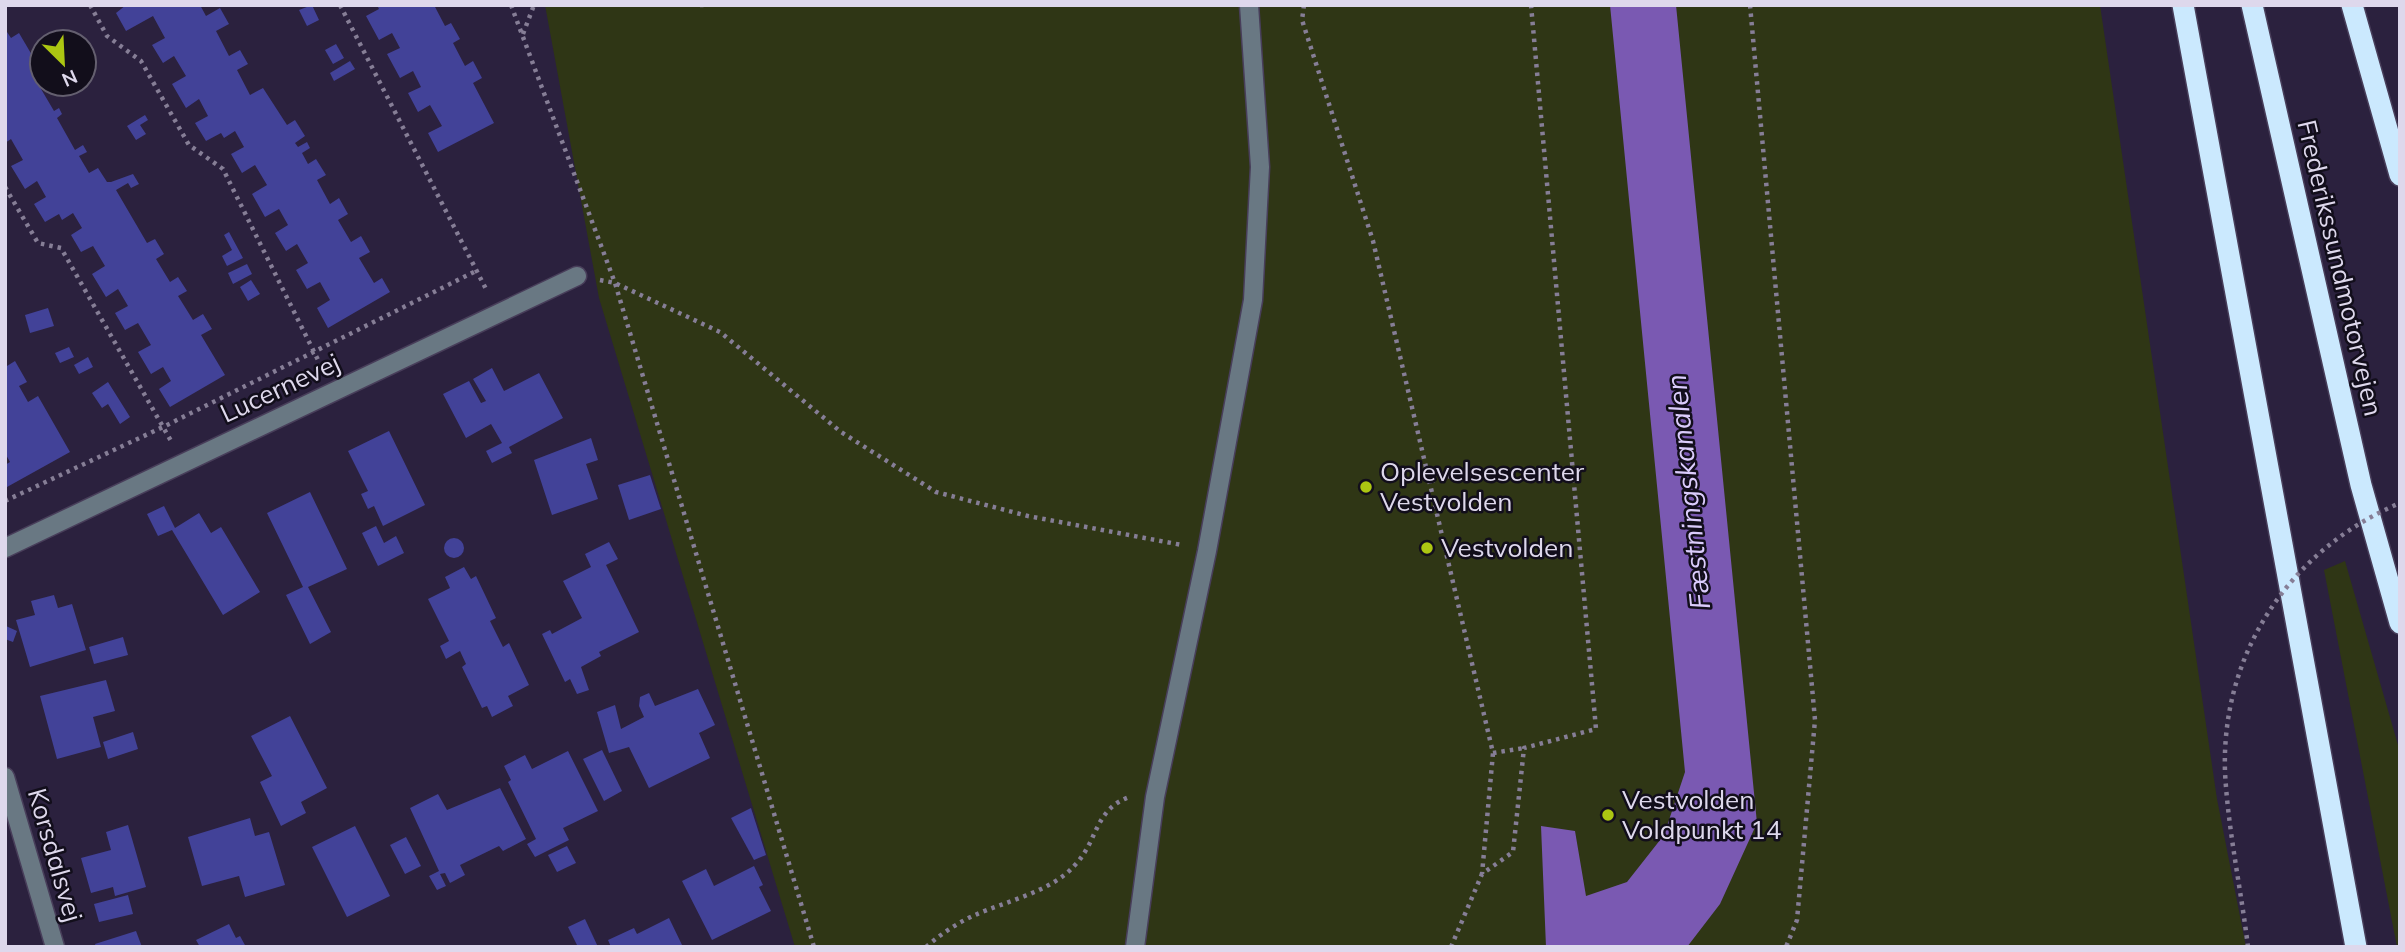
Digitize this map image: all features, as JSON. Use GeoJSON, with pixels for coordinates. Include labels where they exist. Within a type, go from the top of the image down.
{"type":"FeatureCollection","features":[{"type":"Feature","properties":{"kind":"highway"},"geometry":{"type":"LineString","coordinates":[[2183,5],[2356,947]]}},
{"type":"Feature","properties":{"kind":"highway","name":"Frederikssundmotorvejen"},"geometry":{"type":"LineString","coordinates":[[2252,5],[2361,485],[2400,623]]}},
{"type":"Feature","properties":{"kind":"highway"},"geometry":{"type":"LineString","coordinates":[[2352,5],[2400,175]]}},
{"type":"Feature","properties":{"kind":"street"},"geometry":{"type":"LineString","coordinates":[[1135,947],[1154,797],[1207,551],[1253,300],[1260,167],[1249,5]]}},
{"type":"Feature","properties":{"kind":"street","name":"Lucernevej"},"geometry":{"type":"LineString","coordinates":[[5,548],[577,276]]}},
{"type":"Feature","properties":{"kind":"street","name":"Korsdalsvej"},"geometry":{"type":"LineString","coordinates":[[5,777],[54,947]]}},
{"type":"Feature","properties":{"kind":"path"},"geometry":{"type":"LineString","coordinates":[[90,5],[107,36],[141,61],[189,145],[223,169],[334,392]]}},
{"type":"Feature","properties":{"kind":"path"},"geometry":{"type":"LineString","coordinates":[[340,5],[498,314]]}},
{"type":"Feature","properties":{"kind":"path"},"geometry":{"type":"LineString","coordinates":[[511,5],[615,283],[814,947]]}},
{"type":"Feature","properties":{"kind":"path"},"geometry":{"type":"LineString","coordinates":[[523,35],[534,5]]}},
{"type":"Feature","properties":{"kind":"path"},"geometry":{"type":"LineString","coordinates":[[699,5],[708,5]]}},
{"type":"Feature","properties":{"kind":"path"},"geometry":{"type":"LineString","coordinates":[[1304,5],[1302,20],[1373,241],[1493,753],[1482,874],[1451,947]]}},
{"type":"Feature","properties":{"kind":"path"},"geometry":{"type":"LineString","coordinates":[[1493,753],[1524,748],[1596,729],[1531,5]]}},
{"type":"Feature","properties":{"kind":"path"},"geometry":{"type":"LineString","coordinates":[[1750,5],[1815,720],[1797,920],[1786,947]]}},
{"type":"Feature","properties":{"kind":"path"},"geometry":{"type":"LineString","coordinates":[[5,187],[38,243],[61,248],[184,463]]}},
{"type":"Feature","properties":{"kind":"path"},"geometry":{"type":"LineString","coordinates":[[5,501],[163,427],[476,271]]}},
{"type":"Feature","properties":{"kind":"path"},"geometry":{"type":"LineString","coordinates":[[577,276],[615,283],[720,332],[841,432],[936,492],[1028,516],[1207,551]]}},
{"type":"Feature","properties":{"kind":"path"},"geometry":{"type":"LineString","coordinates":[[1431,481],[1480,468]]}},
{"type":"Feature","properties":{"kind":"path"},"geometry":{"type":"LineString","coordinates":[[2248,947],[2225,772],[2227,735],[2240,667],[2254,632],[2274,601],[2320,550],[2381,511],[2400,503]]}},
{"type":"Feature","properties":{"kind":"path"},"geometry":{"type":"LineString","coordinates":[[1482,874],[1513,852],[1524,748]]}},
{"type":"Feature","properties":{"kind":"path"},"geometry":{"type":"LineString","coordinates":[[926,947],[944,932],[974,915],[1027,897],[1075,866],[1111,803],[1133,795],[1154,797]]}},
{"type":"Feature","properties":{"kind":"green space","name":"Vestvolden"},"geometry":{"type":"Polygon","coordinates":[[[545,5],[2100,5],[2217,799],[2246,947],[795,947],[599,298],[545,5]]]}},
{"type":"Feature","properties":{"kind":"green space"},"geometry":{"type":"Polygon","coordinates":[[[2345,561],[2400,752],[2400,947],[2397,947],[2324,570],[2345,561]]]}},
{"type":"Feature","properties":{"kind":"water","name":"Fæstningskanalen"},"geometry":{"type":"Polygon","coordinates":[[[1610,5],[1676,5],[1757,823],[1720,904],[1687,947],[1546,947],[1541,826],[1575,831],[1586,896],[1627,882],[1664,835],[1685,772],[1610,5]]]}},
{"type":"Feature","properties":{"kind":"building"},"geometry":{"type":"Polygon","coordinates":[[[126,5],[200,5],[206,16],[220,8],[229,24],[216,31],[229,56],[240,50],[248,64],[237,70],[250,95],[263,88],[287,125],[295,120],[305,136],[295,143],[298,147],[307,142],[310,148],[302,153],[308,164],[316,159],[326,175],[317,180],[330,204],[339,198],[348,214],[338,220],[351,242],[361,236],[370,252],[359,258],[374,283],[382,278],[390,292],[328,328],[317,308],[330,300],[320,282],[307,289],[296,270],[308,263],[297,244],[286,251],[275,233],[288,225],[279,209],[265,217],[252,194],[267,185],[255,165],[242,173],[231,154],[244,147],[235,131],[224,138],[221,133],[206,141],[195,123],[208,116],[199,99],[186,108],[172,84],[186,76],[174,56],[163,63],[152,45],[165,38],[153,16],[126,31],[116,13],[126,5]]]}},
{"type":"Feature","properties":{"kind":"building"},"geometry":{"type":"Polygon","coordinates":[[[312,5],[319,20],[307,26],[299,10],[312,5]]]}},
{"type":"Feature","properties":{"kind":"building"},"geometry":{"type":"Polygon","coordinates":[[[377,5],[434,5],[445,26],[451,23],[460,39],[453,43],[465,66],[473,61],[482,78],[473,83],[494,123],[438,152],[428,133],[442,126],[430,105],[418,112],[408,93],[421,87],[413,71],[400,78],[387,54],[400,48],[392,33],[379,40],[366,16],[379,9],[377,5]]]}},
{"type":"Feature","properties":{"kind":"building"},"geometry":{"type":"Polygon","coordinates":[[[7,32],[11,38],[19,33],[28,48],[28,98],[46,98],[54,111],[59,108],[62,114],[57,118],[75,150],[83,145],[87,152],[79,156],[89,173],[98,168],[107,182],[133,174],[139,184],[131,188],[128,183],[116,190],[147,243],[155,239],[164,254],[156,259],[170,282],[178,277],[187,291],[178,296],[193,320],[203,314],[212,329],[201,335],[225,375],[170,407],[159,389],[171,381],[163,367],[151,374],[138,352],[151,345],[138,323],[125,330],[115,313],[128,306],[118,289],[106,297],[92,274],[105,266],[93,246],[81,252],[71,235],[82,228],[73,213],[62,220],[59,214],[45,222],[34,204],[46,197],[37,181],[25,189],[11,166],[23,160],[11,139],[5,143],[7,32]]]}},
{"type":"Feature","properties":{"kind":"building"},"geometry":{"type":"Polygon","coordinates":[[[336,44],[344,58],[333,64],[325,50],[336,44]]]}},
{"type":"Feature","properties":{"kind":"building"},"geometry":{"type":"Polygon","coordinates":[[[350,61],[355,69],[334,81],[330,73],[350,61]]]}},
{"type":"Feature","properties":{"kind":"building"},"geometry":{"type":"Polygon","coordinates":[[[145,115],[148,120],[140,125],[146,134],[136,140],[127,126],[145,115]]]}},
{"type":"Feature","properties":{"kind":"building"},"geometry":{"type":"Polygon","coordinates":[[[229,232],[243,258],[227,266],[222,256],[232,250],[224,235],[229,232]]]}},
{"type":"Feature","properties":{"kind":"building"},"geometry":{"type":"Polygon","coordinates":[[[247,264],[252,274],[233,284],[228,273],[247,264]]]}},
{"type":"Feature","properties":{"kind":"building"},"geometry":{"type":"Polygon","coordinates":[[[251,280],[260,294],[248,301],[240,287],[251,280]]]}},
{"type":"Feature","properties":{"kind":"building"},"geometry":{"type":"Polygon","coordinates":[[[48,308],[54,326],[30,333],[25,315],[48,308]]]}},
{"type":"Feature","properties":{"kind":"building"},"geometry":{"type":"Polygon","coordinates":[[[69,347],[74,357],[60,363],[55,353],[69,347]]]}},
{"type":"Feature","properties":{"kind":"building"},"geometry":{"type":"Polygon","coordinates":[[[88,357],[93,367],[79,374],[74,365],[88,357]]]}},
{"type":"Feature","properties":{"kind":"building"},"geometry":{"type":"Polygon","coordinates":[[[15,361],[27,382],[19,386],[28,402],[38,396],[70,452],[7,487],[5,465],[10,462],[5,453],[5,362],[7,366],[15,361]]]}},
{"type":"Feature","properties":{"kind":"building"},"geometry":{"type":"Polygon","coordinates":[[[492,368],[504,391],[539,373],[563,418],[509,447],[512,453],[492,463],[486,451],[502,443],[491,424],[466,438],[443,394],[469,381],[481,403],[486,401],[473,379],[492,368]]]}},
{"type":"Feature","properties":{"kind":"building"},"geometry":{"type":"Polygon","coordinates":[[[108,382],[130,417],[120,424],[108,404],[102,408],[92,393],[108,382]]]}},
{"type":"Feature","properties":{"kind":"building"},"geometry":{"type":"Polygon","coordinates":[[[389,431],[425,505],[383,526],[374,506],[368,509],[361,494],[368,491],[348,451],[389,431]]]}},
{"type":"Feature","properties":{"kind":"building"},"geometry":{"type":"Polygon","coordinates":[[[591,438],[598,460],[586,464],[598,499],[552,515],[534,460],[591,438]]]}},
{"type":"Feature","properties":{"kind":"building"},"geometry":{"type":"Polygon","coordinates":[[[650,475],[661,509],[629,520],[618,485],[650,475]]]}},
{"type":"Feature","properties":{"kind":"building"},"geometry":{"type":"Polygon","coordinates":[[[310,492],[347,569],[308,587],[331,632],[310,644],[286,595],[303,587],[267,513],[310,492]]]}},
{"type":"Feature","properties":{"kind":"building"},"geometry":{"type":"Polygon","coordinates":[[[164,506],[175,528],[199,513],[211,533],[221,527],[260,592],[223,615],[172,530],[158,536],[147,514],[164,506]]]}},
{"type":"Feature","properties":{"kind":"building"},"geometry":{"type":"Polygon","coordinates":[[[376,526],[384,543],[396,536],[404,553],[378,566],[362,533],[376,526]]]}},
{"type":"Feature","properties":{"kind":"building"},"geometry":{"type":"Polygon","coordinates":[[[454,538],[461,541],[464,548],[461,555],[454,558],[447,555],[444,548],[447,541],[454,538]]]}},
{"type":"Feature","properties":{"kind":"building"},"geometry":{"type":"Polygon","coordinates":[[[609,542],[618,559],[606,565],[639,632],[599,652],[601,656],[581,667],[589,690],[577,694],[570,679],[565,682],[542,634],[550,630],[552,634],[582,618],[563,581],[591,567],[585,554],[609,542]]]}},
{"type":"Feature","properties":{"kind":"building"},"geometry":{"type":"Polygon","coordinates":[[[464,567],[471,579],[476,576],[496,618],[490,621],[503,647],[509,643],[529,685],[508,696],[513,706],[492,717],[487,706],[482,708],[462,667],[466,664],[460,651],[446,659],[440,646],[449,641],[428,599],[450,588],[445,577],[464,567]]]}},
{"type":"Feature","properties":{"kind":"building"},"geometry":{"type":"Polygon","coordinates":[[[54,595],[58,608],[72,604],[86,650],[30,667],[16,620],[35,615],[31,601],[54,595]]]}},
{"type":"Feature","properties":{"kind":"building"},"geometry":{"type":"Polygon","coordinates":[[[6,626],[17,631],[13,642],[5,639],[6,626]]]}},
{"type":"Feature","properties":{"kind":"building"},"geometry":{"type":"Polygon","coordinates":[[[123,637],[128,655],[94,664],[89,647],[123,637]]]}},
{"type":"Feature","properties":{"kind":"building"},"geometry":{"type":"Polygon","coordinates":[[[106,680],[115,711],[93,717],[101,747],[57,759],[40,696],[106,680]]]}},
{"type":"Feature","properties":{"kind":"building"},"geometry":{"type":"Polygon","coordinates":[[[698,689],[715,725],[699,733],[710,758],[649,788],[629,747],[609,753],[597,712],[615,705],[621,729],[644,717],[639,706],[640,697],[649,693],[655,706],[698,689]]]}},
{"type":"Feature","properties":{"kind":"building"},"geometry":{"type":"Polygon","coordinates":[[[290,716],[327,788],[301,802],[306,813],[281,826],[260,782],[272,776],[251,736],[290,716]]]}},
{"type":"Feature","properties":{"kind":"building"},"geometry":{"type":"Polygon","coordinates":[[[133,732],[138,749],[108,759],[103,742],[133,732]]]}},
{"type":"Feature","properties":{"kind":"building"},"geometry":{"type":"Polygon","coordinates":[[[602,750],[622,791],[604,801],[583,759],[602,750]]]}},
{"type":"Feature","properties":{"kind":"building"},"geometry":{"type":"Polygon","coordinates":[[[568,751],[598,811],[563,828],[569,840],[535,857],[527,844],[536,839],[508,782],[511,780],[504,766],[525,755],[532,769],[568,751]]]}},
{"type":"Feature","properties":{"kind":"building"},"geometry":{"type":"Polygon","coordinates":[[[500,788],[526,839],[503,851],[499,846],[460,865],[465,875],[450,883],[445,873],[440,874],[446,886],[437,890],[429,876],[439,871],[410,808],[438,794],[447,810],[500,788]]]}},
{"type":"Feature","properties":{"kind":"building"},"geometry":{"type":"Polygon","coordinates":[[[751,808],[766,855],[754,860],[731,818],[751,808]]]}},
{"type":"Feature","properties":{"kind":"building"},"geometry":{"type":"Polygon","coordinates":[[[250,818],[255,836],[269,832],[285,885],[245,897],[239,876],[202,886],[188,837],[250,818]]]}},
{"type":"Feature","properties":{"kind":"building"},"geometry":{"type":"Polygon","coordinates":[[[128,825],[146,887],[115,896],[113,887],[91,893],[81,858],[111,850],[106,832],[128,825]]]}},
{"type":"Feature","properties":{"kind":"building"},"geometry":{"type":"Polygon","coordinates":[[[355,826],[390,896],[347,917],[312,847],[355,826]]]}},
{"type":"Feature","properties":{"kind":"building"},"geometry":{"type":"Polygon","coordinates":[[[406,837],[421,866],[405,874],[390,845],[406,837]]]}},
{"type":"Feature","properties":{"kind":"building"},"geometry":{"type":"Polygon","coordinates":[[[567,846],[576,863],[557,872],[548,855],[567,846]]]}},
{"type":"Feature","properties":{"kind":"building"},"geometry":{"type":"Polygon","coordinates":[[[754,866],[763,885],[759,887],[771,911],[712,940],[682,881],[706,869],[714,886],[754,866]]]}},
{"type":"Feature","properties":{"kind":"building"},"geometry":{"type":"Polygon","coordinates":[[[128,895],[133,914],[99,922],[94,904],[128,895]]]}},
{"type":"Feature","properties":{"kind":"building"},"geometry":{"type":"Polygon","coordinates":[[[669,918],[683,947],[611,947],[608,940],[634,928],[637,934],[669,918]]]}},
{"type":"Feature","properties":{"kind":"building"},"geometry":{"type":"Polygon","coordinates":[[[585,919],[598,947],[578,947],[568,927],[585,919]]]}},
{"type":"Feature","properties":{"kind":"building"},"geometry":{"type":"Polygon","coordinates":[[[229,924],[236,938],[240,936],[246,947],[200,947],[196,940],[229,924]]]}},
{"type":"Feature","properties":{"kind":"building"},"geometry":{"type":"Polygon","coordinates":[[[136,931],[142,947],[96,947],[95,944],[136,931]]]}},
{"type":"Feature","properties":{"kind":"place","name":"Oplevelsescenter Vestvolden"},"geometry":{"type":"Point","coordinates":[1366,487]}},
{"type":"Feature","properties":{"kind":"place","name":"Vestvolden"},"geometry":{"type":"Point","coordinates":[1427,548]}},
{"type":"Feature","properties":{"kind":"place","name":"Vestvolden Voldpunkt 14"},"geometry":{"type":"Point","coordinates":[1608,815]}}]}
